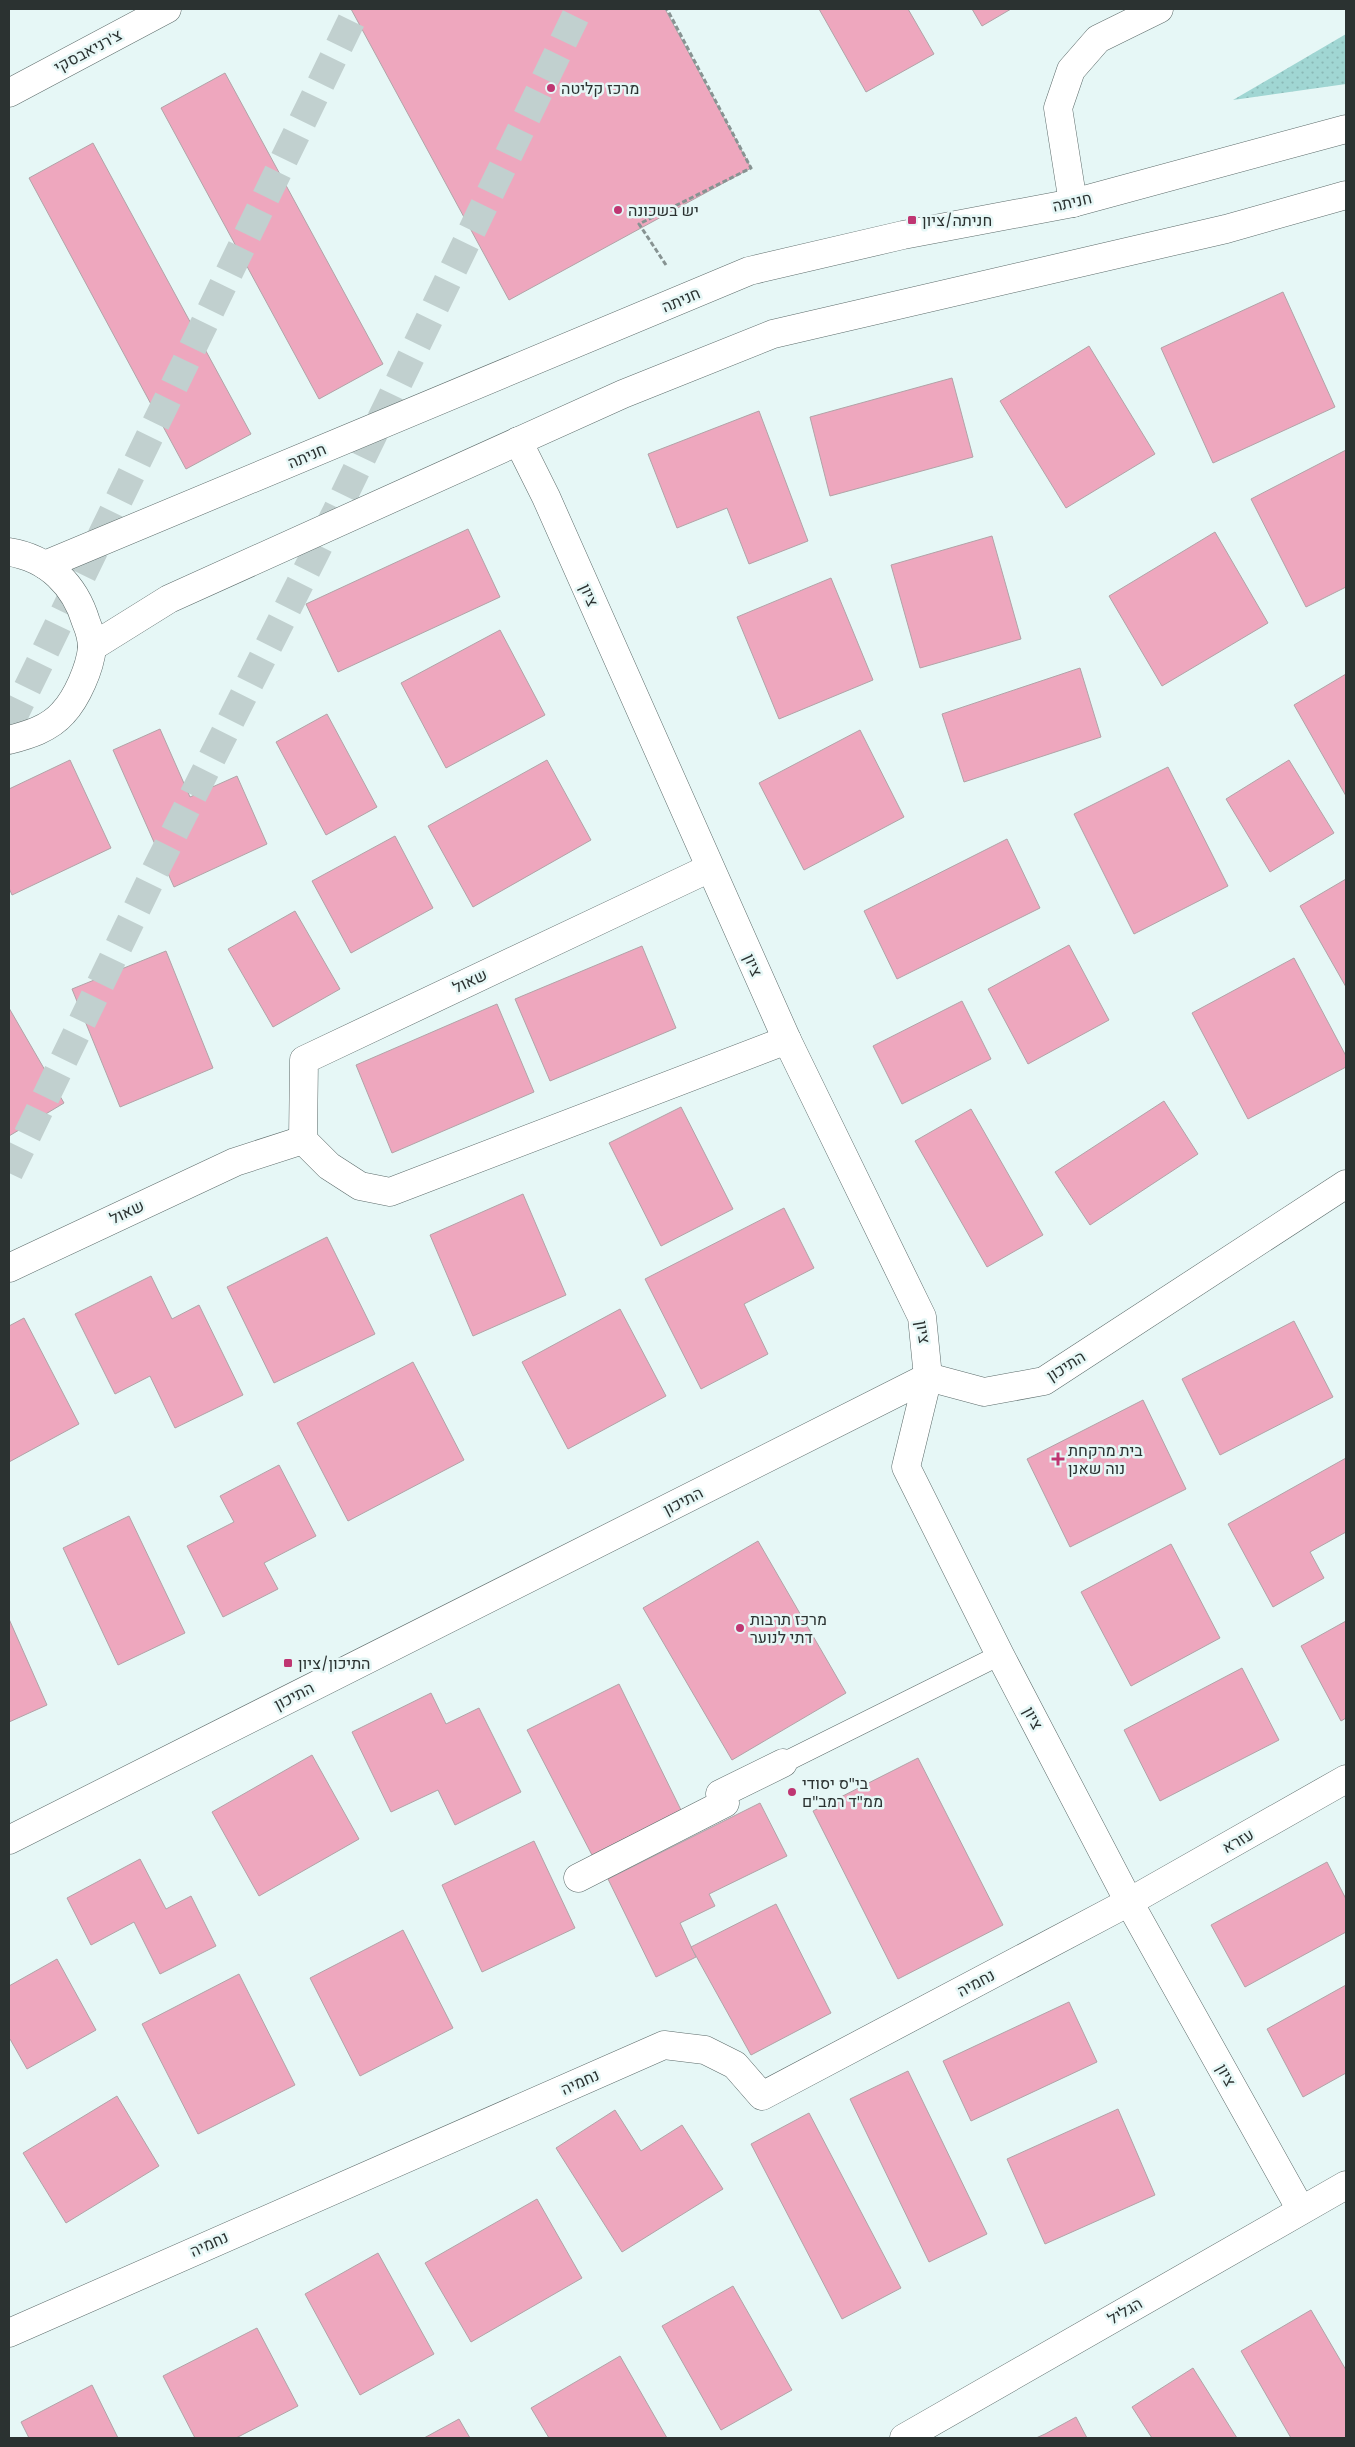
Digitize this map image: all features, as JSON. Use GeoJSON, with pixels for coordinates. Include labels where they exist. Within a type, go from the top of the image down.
{"type":"FeatureCollection","features":[{"type":"Feature","properties":{"kind":"street","name":"צ'רניאבסקי"},"geometry":{"type":"LineString","coordinates":[[9,93],[167,9]]}},
{"type":"Feature","properties":{"kind":"street"},"geometry":{"type":"LineString","coordinates":[[1073,202],[1058,108],[1070,70],[1098,39],[1159,9]]}},
{"type":"Feature","properties":{"kind":"street","name":"חניתה"},"geometry":{"type":"LineString","coordinates":[[21,554],[687,297],[749,271],[903,235],[1073,202],[1346,129]]}},
{"type":"Feature","properties":{"kind":"street"},"geometry":{"type":"LineString","coordinates":[[92,647],[169,598],[622,394],[773,334],[1226,229],[1346,195]]}},
{"type":"Feature","properties":{"kind":"street","name":"ציון"},"geometry":{"type":"LineString","coordinates":[[518,440],[546,497],[787,1040],[922,1317],[928,1377],[906,1467],[1000,1655],[1129,1902],[1301,2210]]}},
{"type":"Feature","properties":{"kind":"street"},"geometry":{"type":"LineString","coordinates":[[9,740],[37,732],[62,714],[80,688],[92,647],[81,605],[67,582],[21,554]]}},
{"type":"Feature","properties":{"kind":"street","name":"שאול"},"geometry":{"type":"LineString","coordinates":[[9,1268],[235,1162],[303,1140],[304,1060],[710,868]]}},
{"type":"Feature","properties":{"kind":"street"},"geometry":{"type":"LineString","coordinates":[[303,1140],[329,1166],[360,1186],[390,1192],[787,1040]]}},
{"type":"Feature","properties":{"kind":"street","name":"התיכון"},"geometry":{"type":"LineString","coordinates":[[9,1840],[928,1377],[984,1392],[1044,1381],[1346,1184]]}},
{"type":"Feature","properties":{"kind":"street"},"geometry":{"type":"LineString","coordinates":[[578,1878],[725,1803],[720,1794],[783,1763]]}},
{"type":"Feature","properties":{"kind":"street","name":"עזרא"},"geometry":{"type":"LineString","coordinates":[[1129,1902],[1346,1779]]}},
{"type":"Feature","properties":{"kind":"street","name":"נחמיה"},"geometry":{"type":"LineString","coordinates":[[9,2333],[664,2045],[705,2050],[735,2065],[762,2096],[1129,1902]]}},
{"type":"Feature","properties":{"kind":"street","name":"הגליל"},"geometry":{"type":"LineString","coordinates":[[904,2438],[1346,2185]]}},
{"type":"Feature","properties":{"kind":"lane"},"geometry":{"type":"LineString","coordinates":[[783,1763],[1000,1655]]}},
{"type":"Feature","properties":{"kind":"path"},"geometry":{"type":"LineString","coordinates":[[667,9],[751,168],[639,224],[687,297]]}},
{"type":"Feature","properties":{"kind":"shaded area"},"geometry":{"type":"Polygon","coordinates":[[[1346,34],[1346,84],[1233,100],[1346,34]]]}},
{"type":"Feature","properties":{"kind":"building","name":"מרכז קליטה"},"geometry":{"type":"Polygon","coordinates":[[[351,9],[665,9],[751,168],[509,300],[351,9]]]}},
{"type":"Feature","properties":{"kind":"building"},"geometry":{"type":"Polygon","coordinates":[[[819,9],[908,9],[934,54],[866,92],[819,9]]]}},
{"type":"Feature","properties":{"kind":"building"},"geometry":{"type":"Polygon","coordinates":[[[972,9],[1011,9],[982,26],[972,9]]]}},
{"type":"Feature","properties":{"kind":"building"},"geometry":{"type":"Polygon","coordinates":[[[225,73],[383,364],[319,399],[161,108],[225,73]]]}},
{"type":"Feature","properties":{"kind":"building"},"geometry":{"type":"Polygon","coordinates":[[[93,143],[251,434],[186,469],[29,178],[93,143]]]}},
{"type":"Feature","properties":{"kind":"building"},"geometry":{"type":"Polygon","coordinates":[[[1283,292],[1335,407],[1213,463],[1161,348],[1283,292]]]}},
{"type":"Feature","properties":{"kind":"building"},"geometry":{"type":"Polygon","coordinates":[[[1089,346],[1155,454],[1066,508],[1000,401],[1089,346]]]}},
{"type":"Feature","properties":{"kind":"building"},"geometry":{"type":"Polygon","coordinates":[[[952,378],[973,457],[830,496],[810,417],[952,378]]]}},
{"type":"Feature","properties":{"kind":"building"},"geometry":{"type":"Polygon","coordinates":[[[759,411],[808,541],[749,564],[727,508],[677,528],[648,454],[759,411]]]}},
{"type":"Feature","properties":{"kind":"building"},"geometry":{"type":"Polygon","coordinates":[[[1346,450],[1346,587],[1306,607],[1251,499],[1346,450]]]}},
{"type":"Feature","properties":{"kind":"building"},"geometry":{"type":"Polygon","coordinates":[[[468,529],[500,597],[338,672],[306,604],[468,529]]]}},
{"type":"Feature","properties":{"kind":"building"},"geometry":{"type":"Polygon","coordinates":[[[1215,532],[1268,623],[1162,686],[1109,596],[1215,532]]]}},
{"type":"Feature","properties":{"kind":"building"},"geometry":{"type":"Polygon","coordinates":[[[992,536],[1021,639],[920,668],[891,565],[992,536]]]}},
{"type":"Feature","properties":{"kind":"building"},"geometry":{"type":"Polygon","coordinates":[[[831,578],[873,680],[779,719],[737,617],[831,578]]]}},
{"type":"Feature","properties":{"kind":"building"},"geometry":{"type":"Polygon","coordinates":[[[500,630],[545,715],[446,768],[401,683],[500,630]]]}},
{"type":"Feature","properties":{"kind":"building"},"geometry":{"type":"Polygon","coordinates":[[[1080,668],[1101,737],[964,782],[942,714],[1080,668]]]}},
{"type":"Feature","properties":{"kind":"building"},"geometry":{"type":"Polygon","coordinates":[[[1346,674],[1346,796],[1294,705],[1346,674]]]}},
{"type":"Feature","properties":{"kind":"building"},"geometry":{"type":"Polygon","coordinates":[[[327,714],[377,807],[326,835],[276,742],[327,714]]]}},
{"type":"Feature","properties":{"kind":"building"},"geometry":{"type":"Polygon","coordinates":[[[160,729],[190,797],[237,776],[267,844],[174,887],[113,750],[160,729]]]}},
{"type":"Feature","properties":{"kind":"building"},"geometry":{"type":"Polygon","coordinates":[[[860,730],[904,817],[804,870],[759,783],[860,730]]]}},
{"type":"Feature","properties":{"kind":"building"},"geometry":{"type":"Polygon","coordinates":[[[70,760],[111,848],[12,895],[9,888],[9,789],[70,760]]]}},
{"type":"Feature","properties":{"kind":"building"},"geometry":{"type":"Polygon","coordinates":[[[547,760],[591,840],[473,907],[428,826],[547,760]]]}},
{"type":"Feature","properties":{"kind":"building"},"geometry":{"type":"Polygon","coordinates":[[[1289,760],[1334,833],[1270,872],[1226,799],[1289,760]]]}},
{"type":"Feature","properties":{"kind":"building"},"geometry":{"type":"Polygon","coordinates":[[[1168,767],[1228,886],[1134,934],[1074,814],[1168,767]]]}},
{"type":"Feature","properties":{"kind":"building"},"geometry":{"type":"Polygon","coordinates":[[[395,836],[433,908],[351,953],[312,881],[395,836]]]}},
{"type":"Feature","properties":{"kind":"building"},"geometry":{"type":"Polygon","coordinates":[[[1007,839],[1040,908],[897,979],[864,911],[1007,839]]]}},
{"type":"Feature","properties":{"kind":"building"},"geometry":{"type":"Polygon","coordinates":[[[1346,879],[1346,987],[1300,906],[1346,879]]]}},
{"type":"Feature","properties":{"kind":"building"},"geometry":{"type":"Polygon","coordinates":[[[295,911],[340,989],[273,1027],[228,949],[295,911]]]}},
{"type":"Feature","properties":{"kind":"building"},"geometry":{"type":"Polygon","coordinates":[[[1069,945],[1109,1020],[1028,1064],[988,989],[1069,945]]]}},
{"type":"Feature","properties":{"kind":"building"},"geometry":{"type":"Polygon","coordinates":[[[642,946],[676,1028],[550,1081],[515,999],[642,946]]]}},
{"type":"Feature","properties":{"kind":"building"},"geometry":{"type":"Polygon","coordinates":[[[166,951],[213,1068],[120,1107],[72,989],[166,951]]]}},
{"type":"Feature","properties":{"kind":"building"},"geometry":{"type":"Polygon","coordinates":[[[1294,958],[1346,1056],[1346,1067],[1248,1119],[1192,1013],[1294,958]]]}},
{"type":"Feature","properties":{"kind":"building"},"geometry":{"type":"Polygon","coordinates":[[[962,1001],[991,1059],[902,1104],[873,1046],[962,1001]]]}},
{"type":"Feature","properties":{"kind":"building"},"geometry":{"type":"Polygon","coordinates":[[[497,1004],[534,1092],[392,1153],[356,1065],[497,1004]]]}},
{"type":"Feature","properties":{"kind":"building"},"geometry":{"type":"Polygon","coordinates":[[[9,1008],[64,1103],[9,1136],[9,1008]]]}},
{"type":"Feature","properties":{"kind":"building"},"geometry":{"type":"Polygon","coordinates":[[[1164,1101],[1198,1154],[1090,1225],[1055,1172],[1164,1101]]]}},
{"type":"Feature","properties":{"kind":"building"},"geometry":{"type":"Polygon","coordinates":[[[681,1107],[733,1209],[661,1246],[609,1143],[681,1107]]]}},
{"type":"Feature","properties":{"kind":"building"},"geometry":{"type":"Polygon","coordinates":[[[971,1109],[1043,1235],[987,1267],[915,1141],[971,1109]]]}},
{"type":"Feature","properties":{"kind":"building"},"geometry":{"type":"Polygon","coordinates":[[[523,1194],[566,1295],[473,1336],[430,1235],[523,1194]]]}},
{"type":"Feature","properties":{"kind":"building"},"geometry":{"type":"Polygon","coordinates":[[[784,1208],[814,1268],[744,1304],[768,1354],[701,1389],[645,1279],[784,1208]]]}},
{"type":"Feature","properties":{"kind":"building"},"geometry":{"type":"Polygon","coordinates":[[[327,1237],[375,1334],[274,1383],[227,1287],[327,1237]]]}},
{"type":"Feature","properties":{"kind":"building"},"geometry":{"type":"Polygon","coordinates":[[[151,1276],[172,1319],[199,1305],[243,1395],[175,1428],[150,1376],[115,1394],[75,1314],[151,1276]]]}},
{"type":"Feature","properties":{"kind":"building"},"geometry":{"type":"Polygon","coordinates":[[[620,1309],[666,1396],[568,1449],[522,1362],[620,1309]]]}},
{"type":"Feature","properties":{"kind":"building"},"geometry":{"type":"Polygon","coordinates":[[[24,1318],[79,1424],[9,1462],[9,1326],[24,1318]]]}},
{"type":"Feature","properties":{"kind":"building"},"geometry":{"type":"Polygon","coordinates":[[[1294,1321],[1333,1397],[1220,1455],[1182,1379],[1294,1321]]]}},
{"type":"Feature","properties":{"kind":"building"},"geometry":{"type":"Polygon","coordinates":[[[413,1362],[464,1460],[348,1521],[297,1423],[413,1362]]]}},
{"type":"Feature","properties":{"kind":"building"},"geometry":{"type":"Polygon","coordinates":[[[1143,1400],[1186,1489],[1070,1547],[1027,1459],[1143,1400]]]}},
{"type":"Feature","properties":{"kind":"building"},"geometry":{"type":"Polygon","coordinates":[[[1346,1458],[1346,1532],[1310,1552],[1324,1578],[1273,1607],[1228,1524],[1346,1458]]]}},
{"type":"Feature","properties":{"kind":"building"},"geometry":{"type":"Polygon","coordinates":[[[279,1465],[316,1536],[264,1563],[278,1589],[223,1617],[187,1546],[234,1522],[220,1496],[279,1465]]]}},
{"type":"Feature","properties":{"kind":"building"},"geometry":{"type":"Polygon","coordinates":[[[129,1516],[185,1633],[118,1665],[63,1548],[129,1516]]]}},
{"type":"Feature","properties":{"kind":"building"},"geometry":{"type":"Polygon","coordinates":[[[758,1541],[846,1693],[732,1760],[643,1608],[758,1541]]]}},
{"type":"Feature","properties":{"kind":"building"},"geometry":{"type":"Polygon","coordinates":[[[1171,1544],[1220,1638],[1131,1686],[1081,1592],[1171,1544]]]}},
{"type":"Feature","properties":{"kind":"building"},"geometry":{"type":"Polygon","coordinates":[[[9,1619],[47,1705],[9,1722],[9,1619]]]}},
{"type":"Feature","properties":{"kind":"building"},"geometry":{"type":"Polygon","coordinates":[[[1346,1621],[1346,1718],[1341,1721],[1301,1646],[1346,1621]]]}},
{"type":"Feature","properties":{"kind":"building"},"geometry":{"type":"Polygon","coordinates":[[[1242,1668],[1279,1740],[1160,1801],[1124,1730],[1242,1668]]]}},
{"type":"Feature","properties":{"kind":"building"},"geometry":{"type":"Polygon","coordinates":[[[619,1684],[681,1810],[592,1855],[527,1730],[619,1684]]]}},
{"type":"Feature","properties":{"kind":"building"},"geometry":{"type":"Polygon","coordinates":[[[431,1693],[446,1724],[479,1708],[521,1792],[455,1825],[438,1790],[391,1812],[352,1732],[431,1693]]]}},
{"type":"Feature","properties":{"kind":"building"},"geometry":{"type":"Polygon","coordinates":[[[312,1755],[359,1839],[259,1896],[212,1812],[312,1755]]]}},
{"type":"Feature","properties":{"kind":"building"},"geometry":{"type":"Polygon","coordinates":[[[918,1758],[1003,1925],[898,1979],[813,1811],[918,1758]]]}},
{"type":"Feature","properties":{"kind":"building"},"geometry":{"type":"Polygon","coordinates":[[[760,1803],[787,1856],[709,1894],[715,1906],[680,1923],[696,1957],[656,1977],[608,1879],[760,1803]]]}},
{"type":"Feature","properties":{"kind":"building"},"geometry":{"type":"Polygon","coordinates":[[[534,1841],[575,1928],[482,1972],[442,1885],[534,1841]]]}},
{"type":"Feature","properties":{"kind":"building"},"geometry":{"type":"Polygon","coordinates":[[[140,1859],[166,1909],[191,1896],[216,1946],[160,1974],[134,1922],[91,1945],[67,1898],[140,1859]]]}},
{"type":"Feature","properties":{"kind":"building"},"geometry":{"type":"Polygon","coordinates":[[[1327,1862],[1346,1899],[1346,1932],[1245,1987],[1211,1925],[1327,1862]]]}},
{"type":"Feature","properties":{"kind":"building"},"geometry":{"type":"Polygon","coordinates":[[[776,1904],[831,2013],[751,2055],[691,1947],[776,1904]]]}},
{"type":"Feature","properties":{"kind":"building"},"geometry":{"type":"Polygon","coordinates":[[[403,1930],[453,2028],[360,2076],[310,1978],[403,1930]]]}},
{"type":"Feature","properties":{"kind":"building"},"geometry":{"type":"Polygon","coordinates":[[[57,1959],[96,2030],[27,2069],[9,2040],[9,1986],[57,1959]]]}},
{"type":"Feature","properties":{"kind":"building"},"geometry":{"type":"Polygon","coordinates":[[[239,1974],[295,2085],[198,2134],[142,2024],[239,1974]]]}},
{"type":"Feature","properties":{"kind":"building"},"geometry":{"type":"Polygon","coordinates":[[[1346,1985],[1346,2073],[1303,2097],[1267,2029],[1346,1985]]]}},
{"type":"Feature","properties":{"kind":"building"},"geometry":{"type":"Polygon","coordinates":[[[1069,2002],[1097,2062],[971,2121],[943,2061],[1069,2002]]]}},
{"type":"Feature","properties":{"kind":"building"},"geometry":{"type":"Polygon","coordinates":[[[908,2071],[987,2234],[929,2262],[850,2099],[908,2071]]]}},
{"type":"Feature","properties":{"kind":"building"},"geometry":{"type":"Polygon","coordinates":[[[117,2096],[159,2166],[66,2223],[23,2153],[117,2096]]]}},
{"type":"Feature","properties":{"kind":"building"},"geometry":{"type":"Polygon","coordinates":[[[1118,2109],[1155,2195],[1045,2244],[1007,2159],[1118,2109]]]}},
{"type":"Feature","properties":{"kind":"building"},"geometry":{"type":"Polygon","coordinates":[[[615,2110],[641,2151],[682,2125],[723,2189],[622,2252],[556,2148],[615,2110]]]}},
{"type":"Feature","properties":{"kind":"building"},"geometry":{"type":"Polygon","coordinates":[[[809,2113],[901,2288],[842,2319],[751,2144],[809,2113]]]}},
{"type":"Feature","properties":{"kind":"building"},"geometry":{"type":"Polygon","coordinates":[[[537,2199],[582,2278],[471,2342],[425,2263],[537,2199]]]}},
{"type":"Feature","properties":{"kind":"building"},"geometry":{"type":"Polygon","coordinates":[[[378,2253],[434,2354],[360,2395],[305,2294],[378,2253]]]}},
{"type":"Feature","properties":{"kind":"building"},"geometry":{"type":"Polygon","coordinates":[[[733,2286],[792,2390],[721,2430],[662,2326],[733,2286]]]}},
{"type":"Feature","properties":{"kind":"building"},"geometry":{"type":"Polygon","coordinates":[[[1311,2310],[1346,2370],[1346,2438],[1291,2438],[1241,2351],[1311,2310]]]}},
{"type":"Feature","properties":{"kind":"building"},"geometry":{"type":"Polygon","coordinates":[[[257,2328],[298,2406],[236,2438],[195,2438],[163,2376],[257,2328]]]}},
{"type":"Feature","properties":{"kind":"building"},"geometry":{"type":"Polygon","coordinates":[[[620,2356],[667,2438],[549,2438],[531,2408],[620,2356]]]}},
{"type":"Feature","properties":{"kind":"building"},"geometry":{"type":"Polygon","coordinates":[[[1193,2368],[1237,2438],[1152,2438],[1132,2407],[1193,2368]]]}},
{"type":"Feature","properties":{"kind":"building"},"geometry":{"type":"Polygon","coordinates":[[[92,2385],[118,2438],[29,2438],[21,2422],[92,2385]]]}},
{"type":"Feature","properties":{"kind":"building"},"geometry":{"type":"Polygon","coordinates":[[[1076,2417],[1087,2438],[1036,2438],[1045,2434],[1076,2417]]]}},
{"type":"Feature","properties":{"kind":"building"},"geometry":{"type":"Polygon","coordinates":[[[459,2419],[470,2438],[424,2438],[459,2419]]]}},
{"type":"Feature","properties":{"kind":"tunnel"},"geometry":{"type":"LineString","coordinates":[[9,726],[357,9]]}},
{"type":"Feature","properties":{"kind":"tunnel"},"geometry":{"type":"LineString","coordinates":[[9,1173],[155,871],[336,512],[579,9]]}},
{"type":"Feature","properties":{"kind":"place","name":"מרכז קליטה"},"geometry":{"type":"Point","coordinates":[551,88]}},
{"type":"Feature","properties":{"kind":"place","name":"יש בשכונה"},"geometry":{"type":"Point","coordinates":[618,210]}},
{"type":"Feature","properties":{"kind":"place","name":"חניתה/ציון"},"geometry":{"type":"Point","coordinates":[912,220]}},
{"type":"Feature","properties":{"kind":"place","name":"בית מרקחת נוה שאנן"},"geometry":{"type":"Point","coordinates":[1058,1459]}},
{"type":"Feature","properties":{"kind":"place","name":"מרכז תרבות דתי לנוער"},"geometry":{"type":"Point","coordinates":[740,1628]}},
{"type":"Feature","properties":{"kind":"place","name":"התיכון/ציון"},"geometry":{"type":"Point","coordinates":[288,1663]}},
{"type":"Feature","properties":{"kind":"place","name":"בי\"ס יסודי ממ\"ד רמב\"ם"},"geometry":{"type":"Point","coordinates":[792,1792]}}]}
